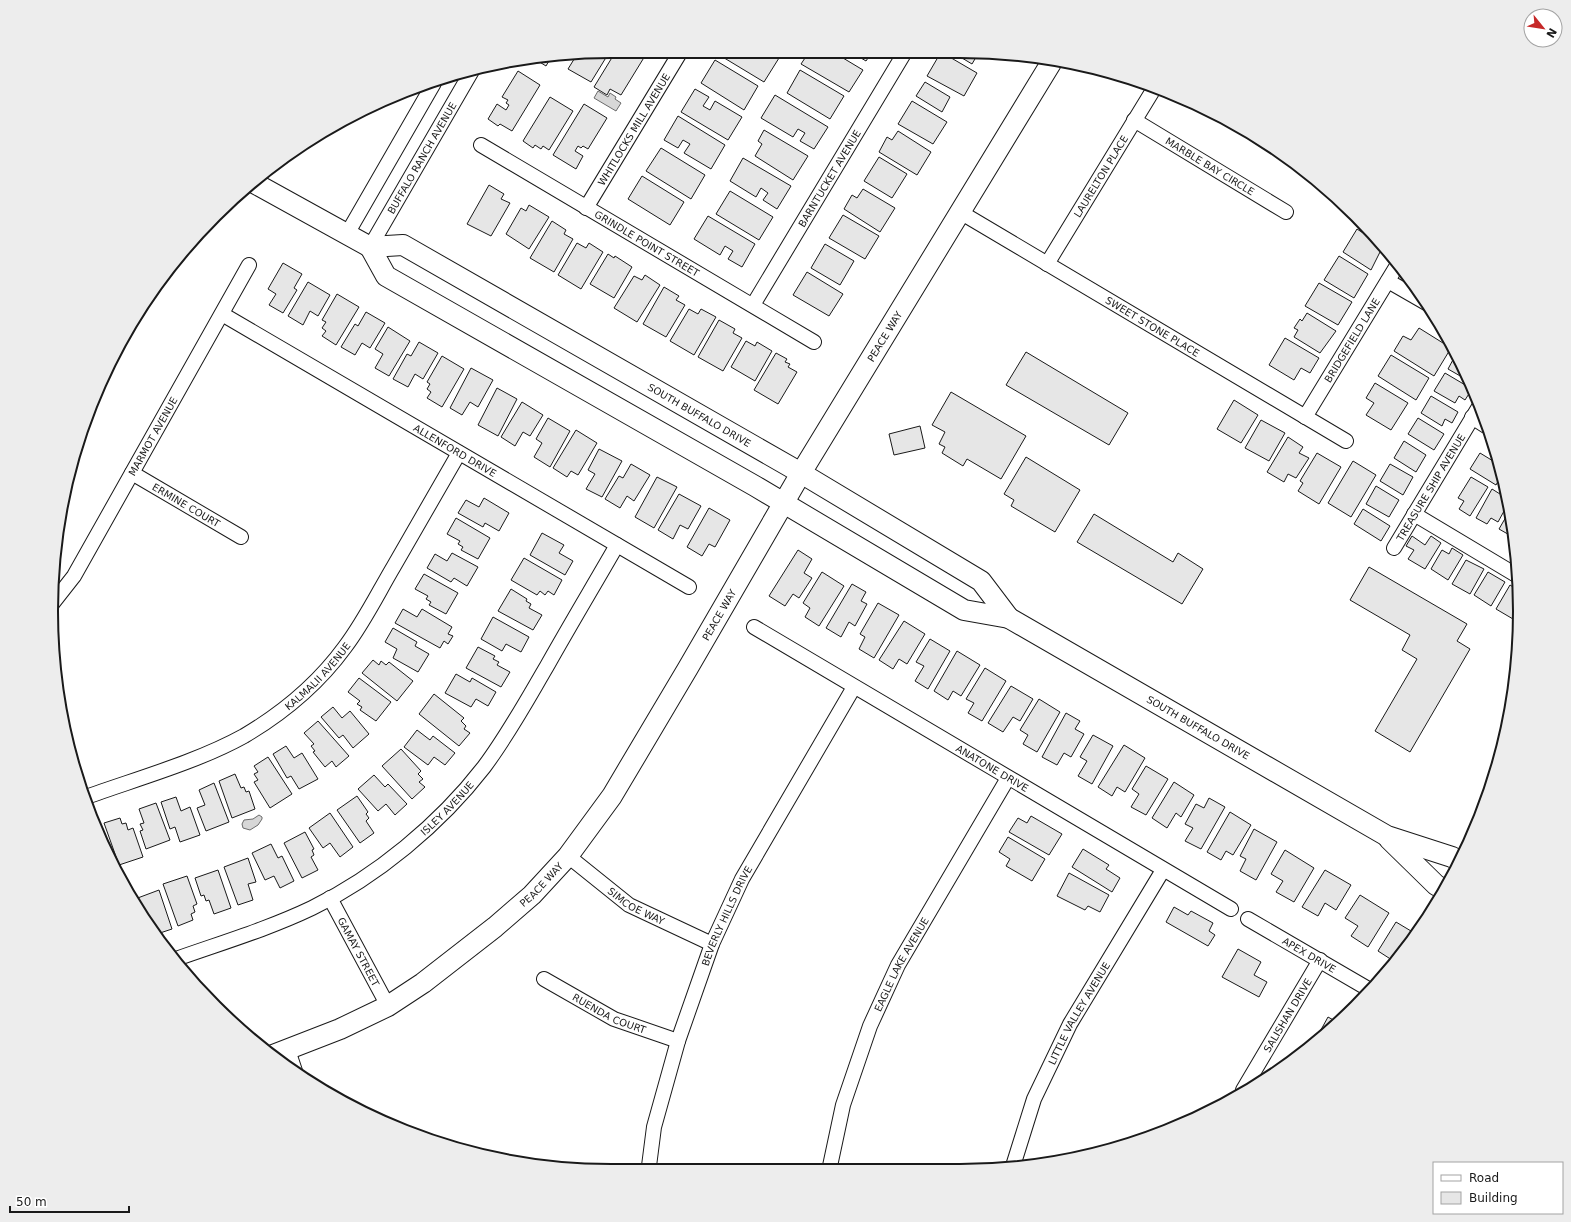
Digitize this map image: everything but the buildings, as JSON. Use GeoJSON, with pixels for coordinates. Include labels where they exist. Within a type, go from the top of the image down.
{"type":"FeatureCollection","features":[{"type":"Feature","properties":{"kind":"main road","name":"PEACE WAY"},"geometry":{"type":"LineString","coordinates":[[281,1052],[340,1029],[388,1006],[423,983],[495,927],[532,895],[568,856],[612,796],[783,503],[1049,66]]}},
{"type":"Feature","properties":{"kind":"main road"},"geometry":{"type":"LineString","coordinates":[[258,185],[370,247]]}},
{"type":"Feature","properties":{"kind":"main road","name":"SOUTH BUFFALO DRIVE"},"geometry":{"type":"LineString","coordinates":[[1009,618],[981,581],[801,473],[403,245],[370,247],[386,276],[783,503],[964,610],[1009,618],[1387,836],[1455,858]]}},
{"type":"Feature","properties":{"kind":"main road","name":"SOUTH BUFFALO DRIVE"},"geometry":{"type":"LineString","coordinates":[[1387,836],[1440,887]]}},
{"type":"Feature","properties":{"kind":"street","name":"WHITLOCKS MILL AVENUE"},"geometry":{"type":"LineString","coordinates":[[586,208],[677,58]]}},
{"type":"Feature","properties":{"kind":"street","name":"BARNTUCKET AVENUE"},"geometry":{"type":"LineString","coordinates":[[753,305],[901,58]]}},
{"type":"Feature","properties":{"kind":"street","name":"BUFFALO RANCH AVENUE"},"geometry":{"type":"LineString","coordinates":[[370,247],[468,77]]}},
{"type":"Feature","properties":{"kind":"street"},"geometry":{"type":"LineString","coordinates":[[347,234],[431,88]]}},
{"type":"Feature","properties":{"kind":"street","name":"LAURELTON PLACE"},"geometry":{"type":"LineString","coordinates":[[1047,264],[1151,92]]}},
{"type":"Feature","properties":{"kind":"street","name":"MARBLE BAY CIRCLE"},"geometry":{"type":"LineString","coordinates":[[1134,120],[1286,212]]}},
{"type":"Feature","properties":{"kind":"street","name":"GRINDLE POINT STREET"},"geometry":{"type":"LineString","coordinates":[[481,146],[814,342]]}},
{"type":"Feature","properties":{"kind":"street","name":"SWEET STONE PLACE"},"geometry":{"type":"LineString","coordinates":[[960,212],[1346,441]]}},
{"type":"Feature","properties":{"kind":"street","name":"MARMOT AVENUE"},"geometry":{"type":"LineString","coordinates":[[58,597],[74,576],[249,266]]}},
{"type":"Feature","properties":{"kind":"street","name":"BRIDGEFIELD LANE"},"geometry":{"type":"LineString","coordinates":[[1305,417],[1395,269]]}},
{"type":"Feature","properties":{"kind":"street"},"geometry":{"type":"LineString","coordinates":[[1388,281],[1415,296]]}},
{"type":"Feature","properties":{"kind":"street","name":"ALLENFORD DRIVE"},"geometry":{"type":"LineString","coordinates":[[222,314],[459,454],[689,587]]}},
{"type":"Feature","properties":{"kind":"street","name":"TREASURE SHIP AVENUE"},"geometry":{"type":"LineString","coordinates":[[1394,548],[1476,412]]}},
{"type":"Feature","properties":{"kind":"street"},"geometry":{"type":"LineString","coordinates":[[1472,418],[1480,423]]}},
{"type":"Feature","properties":{"kind":"street","name":"KALMALII AVENUE"},"geometry":{"type":"LineString","coordinates":[[90,796],[194,758],[228,744],[276,716],[307,690],[334,661],[357,630],[459,454]]}},
{"type":"Feature","properties":{"kind":"street","name":"ERMINE COURT"},"geometry":{"type":"LineString","coordinates":[[132,474],[241,537]]}},
{"type":"Feature","properties":{"kind":"street"},"geometry":{"type":"LineString","coordinates":[[1414,514],[1512,572]]}},
{"type":"Feature","properties":{"kind":"street","name":"ISLEY AVENUE"},"geometry":{"type":"LineString","coordinates":[[180,958],[268,927],[312,908],[330,898],[368,875],[415,838],[448,808],[483,768],[512,727],[617,545]]}},
{"type":"Feature","properties":{"kind":"street","name":"ANATONE DRIVE"},"geometry":{"type":"LineString","coordinates":[[754,627],[1231,909]]}},
{"type":"Feature","properties":{"kind":"street","name":"BEVERLY HILLS DRIVE"},"geometry":{"type":"LineString","coordinates":[[649,1164],[654,1127],[678,1041],[712,944],[742,879],[854,686]]}},
{"type":"Feature","properties":{"kind":"street","name":"EAGLE LAKE AVENUE"},"geometry":{"type":"LineString","coordinates":[[830,1164],[843,1105],[870,1026],[898,965],[1008,778]]}},
{"type":"Feature","properties":{"kind":"street","name":"SIMCOE WAY"},"geometry":{"type":"LineString","coordinates":[[568,856],[629,905],[712,944]]}},
{"type":"Feature","properties":{"kind":"street","name":"LITTLE VALLEY AVENUE"},"geometry":{"type":"LineString","coordinates":[[1015,1161],[1034,1099],[1070,1024],[1163,870]]}},
{"type":"Feature","properties":{"kind":"street","name":"GAMAY STREET"},"geometry":{"type":"LineString","coordinates":[[330,898],[388,1006]]}},
{"type":"Feature","properties":{"kind":"street","name":"APEX DRIVE"},"geometry":{"type":"LineString","coordinates":[[1248,919],[1365,987]]}},
{"type":"Feature","properties":{"kind":"street","name":"SALISHAN DRIVE"},"geometry":{"type":"LineString","coordinates":[[1247,1083],[1320,960]]}},
{"type":"Feature","properties":{"kind":"street","name":"RUENDA COURT"},"geometry":{"type":"LineString","coordinates":[[544,979],[614,1019],[678,1041]]}},
{"type":"Feature","properties":{"kind":"shaded area"},"geometry":{"type":"Polygon","coordinates":[[[598,91],[608,97],[610,93],[616,97],[615,99],[621,103],[616,111],[594,98],[598,91]]]}},
{"type":"Feature","properties":{"kind":"shaded area"},"geometry":{"type":"Polygon","coordinates":[[[259,815],[262,819],[258,825],[250,830],[243,828],[242,824],[244,820],[253,819],[259,815]]]}}]}
